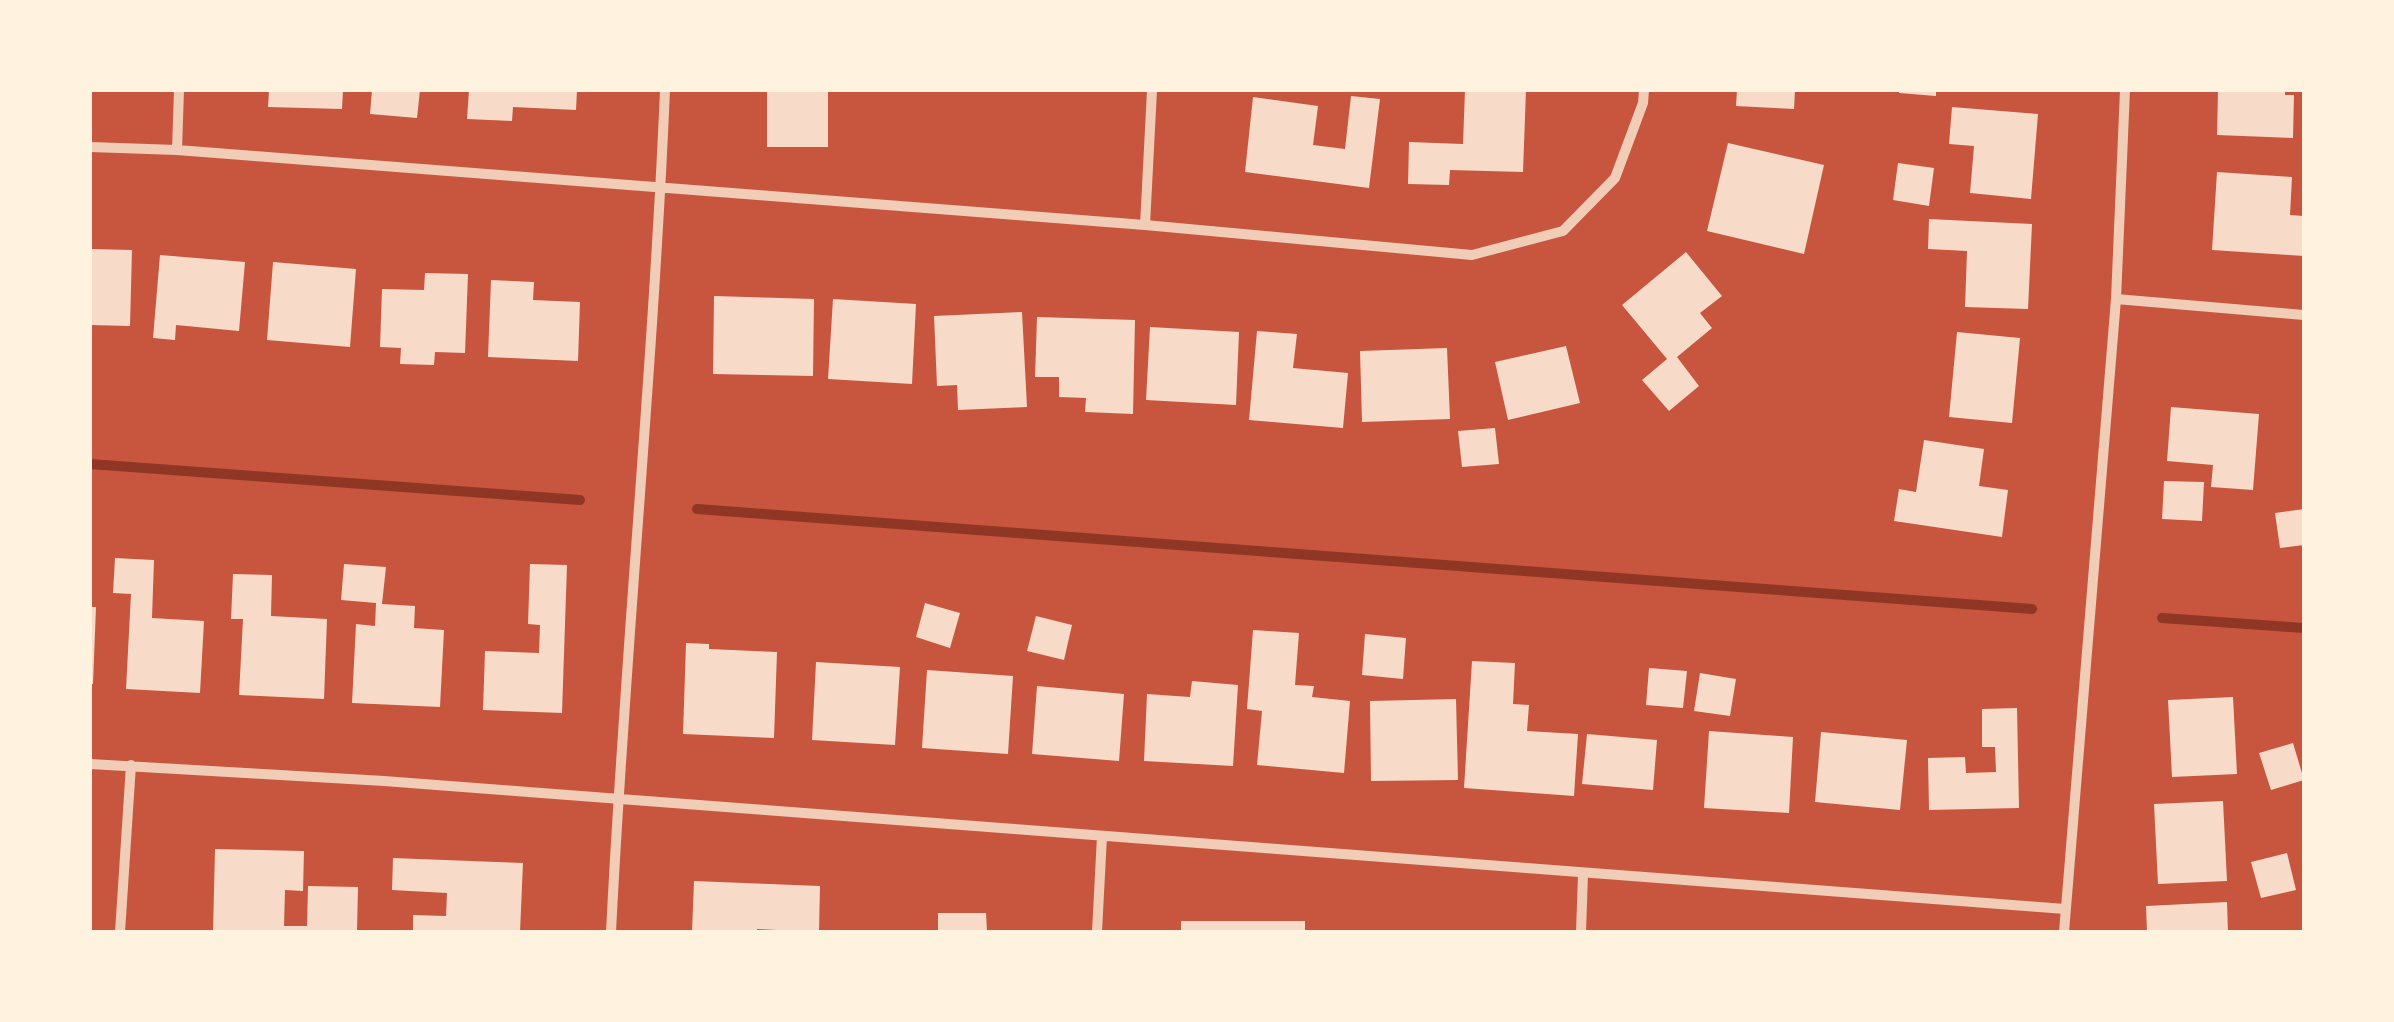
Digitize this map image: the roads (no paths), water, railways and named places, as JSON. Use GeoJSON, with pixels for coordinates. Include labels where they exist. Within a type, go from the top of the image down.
{"type":"FeatureCollection","features":[{"type":"Feature","properties":{"kind":"street"},"geometry":{"type":"LineString","coordinates":[[177,150],[180,90]]}},
{"type":"Feature","properties":{"kind":"street"},"geometry":{"type":"LineString","coordinates":[[611,932],[665,90]]}},
{"type":"Feature","properties":{"kind":"street"},"geometry":{"type":"LineString","coordinates":[[1145,224],[1152,90]]}},
{"type":"Feature","properties":{"kind":"street"},"geometry":{"type":"LineString","coordinates":[[90,146],[1145,224],[1472,254],[1563,231],[1615,178],[1643,103],[1644,90]]}},
{"type":"Feature","properties":{"kind":"street"},"geometry":{"type":"LineString","coordinates":[[2064,932],[2116,299],[2125,90]]}},
{"type":"Feature","properties":{"kind":"street"},"geometry":{"type":"LineString","coordinates":[[2116,299],[2304,315]]}},
{"type":"Feature","properties":{"kind":"street"},"geometry":{"type":"LineString","coordinates":[[90,764],[384,781],[2065,910]]}},
{"type":"Feature","properties":{"kind":"street"},"geometry":{"type":"LineString","coordinates":[[120,932],[131,765]]}},
{"type":"Feature","properties":{"kind":"street"},"geometry":{"type":"LineString","coordinates":[[1097,932],[1102,836]]}},
{"type":"Feature","properties":{"kind":"street"},"geometry":{"type":"LineString","coordinates":[[1581,932],[1583,874]]}},
{"type":"Feature","properties":{"kind":"waterway"},"geometry":{"type":"LineString","coordinates":[[90,464],[580,500]]}},
{"type":"Feature","properties":{"kind":"waterway"},"geometry":{"type":"LineString","coordinates":[[697,509],[2032,609]]}},
{"type":"Feature","properties":{"kind":"waterway"},"geometry":{"type":"LineString","coordinates":[[2162,618],[2304,628]]}}]}
